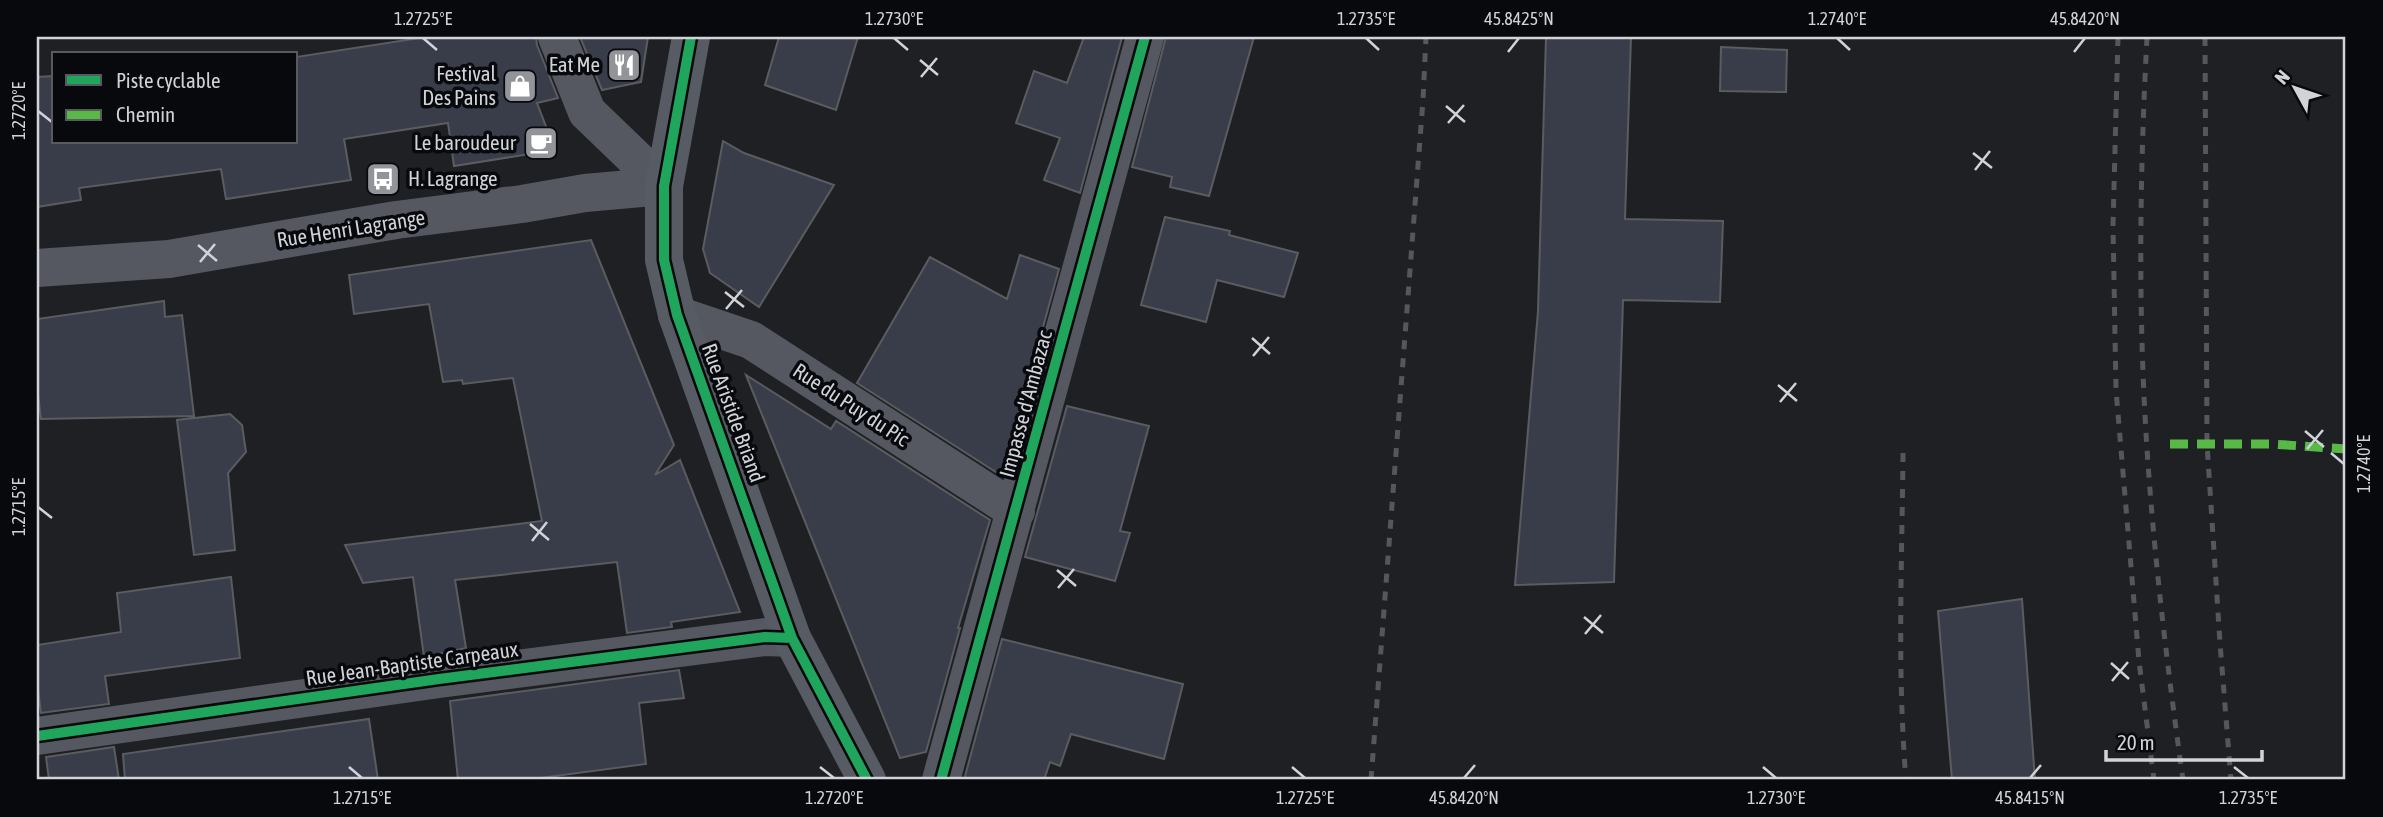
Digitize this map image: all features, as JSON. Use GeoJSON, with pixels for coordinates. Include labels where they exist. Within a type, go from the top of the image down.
{"type":"FeatureCollection","features":[{"type":"Feature","properties":{"kind":"street"},"geometry":{"type":"LineString","coordinates":[[557,37],[587,112],[664,186]]}},
{"type":"Feature","properties":{"kind":"street","name":"Rue Aristide Briand"},"geometry":{"type":"LineString","coordinates":[[691,37],[664,186],[664,261],[677,316],[792,638],[867,780]]}},
{"type":"Feature","properties":{"kind":"street","name":"Impasse d'Ambazac"},"geometry":{"type":"LineString","coordinates":[[941,780],[1145,37]]}},
{"type":"Feature","properties":{"kind":"street","name":"Rue Henri Lagrange"},"geometry":{"type":"LineString","coordinates":[[37,268],[169,259],[396,220],[523,204],[585,193],[664,186]]}},
{"type":"Feature","properties":{"kind":"street","name":"Rue du Puy du Pic"},"geometry":{"type":"LineString","coordinates":[[677,316],[751,340],[1016,511]]}},
{"type":"Feature","properties":{"kind":"street","name":"Rue Jean-Baptiste Carpeaux"},"geometry":{"type":"LineString","coordinates":[[37,736],[439,679],[765,637],[792,638]]}},
{"type":"Feature","properties":{"kind":"building"},"geometry":{"type":"Polygon","coordinates":[[[426,37],[536,37],[558,98],[537,103],[555,150],[454,166],[448,123],[344,139],[351,180],[226,199],[221,169],[79,188],[81,200],[37,207],[37,77],[52,76],[52,144],[298,144],[298,57],[426,37]]]}},
{"type":"Feature","properties":{"kind":"building"},"geometry":{"type":"Polygon","coordinates":[[[580,37],[648,37],[641,82],[602,90],[580,37]]]}},
{"type":"Feature","properties":{"kind":"building"},"geometry":{"type":"Polygon","coordinates":[[[779,37],[858,37],[836,110],[765,85],[779,37]]]}},
{"type":"Feature","properties":{"kind":"building"},"geometry":{"type":"Polygon","coordinates":[[[1084,37],[1122,37],[1080,193],[1044,180],[1060,138],[1016,123],[1034,71],[1067,83],[1084,37]]]}},
{"type":"Feature","properties":{"kind":"building"},"geometry":{"type":"Polygon","coordinates":[[[1166,37],[1254,37],[1209,196],[1170,187],[1172,177],[1132,167],[1166,37]]]}},
{"type":"Feature","properties":{"kind":"building"},"geometry":{"type":"Polygon","coordinates":[[[1546,37],[1631,37],[1625,219],[1723,221],[1720,302],[1623,300],[1614,582],[1515,585],[1538,311],[1546,37]]]}},
{"type":"Feature","properties":{"kind":"building"},"geometry":{"type":"Polygon","coordinates":[[[1721,47],[1787,50],[1786,92],[1720,91],[1721,47]]]}},
{"type":"Feature","properties":{"kind":"building"},"geometry":{"type":"Polygon","coordinates":[[[723,141],[744,153],[834,185],[759,307],[710,273],[703,249],[723,141]]]}},
{"type":"Feature","properties":{"kind":"building"},"geometry":{"type":"Polygon","coordinates":[[[1165,217],[1230,231],[1229,235],[1298,253],[1284,297],[1217,280],[1206,322],[1141,305],[1165,217]]]}},
{"type":"Feature","properties":{"kind":"building"},"geometry":{"type":"Polygon","coordinates":[[[591,240],[674,445],[655,475],[680,460],[740,612],[671,622],[672,627],[627,633],[617,562],[455,580],[466,648],[424,657],[413,577],[363,583],[345,545],[542,521],[513,378],[463,384],[462,380],[443,382],[429,304],[354,314],[349,275],[591,240]]]}},
{"type":"Feature","properties":{"kind":"building"},"geometry":{"type":"Polygon","coordinates":[[[1020,255],[1059,269],[1002,476],[857,383],[930,257],[1007,299],[1020,255]]]}},
{"type":"Feature","properties":{"kind":"building"},"geometry":{"type":"Polygon","coordinates":[[[164,301],[165,317],[182,315],[194,416],[41,419],[37,386],[37,319],[164,301]]]}},
{"type":"Feature","properties":{"kind":"building"},"geometry":{"type":"Polygon","coordinates":[[[746,375],[831,429],[836,421],[990,520],[958,628],[926,752],[900,758],[746,375]]]}},
{"type":"Feature","properties":{"kind":"building"},"geometry":{"type":"Polygon","coordinates":[[[1067,406],[1149,426],[1120,531],[1130,533],[1115,581],[1025,557],[1067,406]]]}},
{"type":"Feature","properties":{"kind":"building"},"geometry":{"type":"Polygon","coordinates":[[[230,414],[242,425],[246,452],[228,473],[235,550],[194,555],[177,420],[230,414]]]}},
{"type":"Feature","properties":{"kind":"building"},"geometry":{"type":"Polygon","coordinates":[[[231,577],[240,658],[105,676],[109,704],[41,713],[37,682],[37,645],[121,632],[117,593],[231,577]]]}},
{"type":"Feature","properties":{"kind":"building"},"geometry":{"type":"Polygon","coordinates":[[[2022,599],[2035,780],[1952,780],[1938,611],[2022,599]]]}},
{"type":"Feature","properties":{"kind":"building"},"geometry":{"type":"Polygon","coordinates":[[[1002,639],[1183,684],[1164,759],[1071,734],[1060,766],[1050,762],[1044,780],[964,780],[1002,639]]]}},
{"type":"Feature","properties":{"kind":"building"},"geometry":{"type":"Polygon","coordinates":[[[679,670],[684,698],[639,703],[646,764],[525,780],[458,780],[450,701],[679,670]]]}},
{"type":"Feature","properties":{"kind":"building"},"geometry":{"type":"Polygon","coordinates":[[[369,719],[378,780],[125,780],[123,754],[369,719]]]}},
{"type":"Feature","properties":{"kind":"building"},"geometry":{"type":"Polygon","coordinates":[[[114,747],[119,780],[49,780],[46,757],[114,747]]]}},
{"type":"Feature","properties":{"kind":"railway"},"geometry":{"type":"LineString","coordinates":[[1371,780],[1426,37]]}},
{"type":"Feature","properties":{"kind":"railway"},"geometry":{"type":"LineString","coordinates":[[2118,37],[2113,225],[2116,390],[2139,661],[2154,780]]}},
{"type":"Feature","properties":{"kind":"railway"},"geometry":{"type":"LineString","coordinates":[[2147,37],[2141,235],[2143,384],[2157,563],[2183,780]]}},
{"type":"Feature","properties":{"kind":"railway"},"geometry":{"type":"LineString","coordinates":[[2205,37],[2207,444],[2231,780]]}},
{"type":"Feature","properties":{"kind":"railway"},"geometry":{"type":"LineString","coordinates":[[1903,453],[1901,657],[1906,780]]}},
{"type":"Feature","properties":{"kind":"marked path"},"geometry":{"type":"LineString","coordinates":[[2170,444],[2272,444],[2346,449]]}},
{"type":"Feature","properties":{"kind":"cycle path"},"geometry":{"type":"LineString","coordinates":[[691,37],[664,186],[664,260],[677,315],[792,638],[867,780]]}},
{"type":"Feature","properties":{"kind":"cycle path"},"geometry":{"type":"LineString","coordinates":[[941,780],[1145,37]]}},
{"type":"Feature","properties":{"kind":"cycle path"},"geometry":{"type":"LineString","coordinates":[[37,736],[439,679],[765,637],[792,638]]}},
{"type":"Feature","properties":{"kind":"place","name":"Eat Me"},"geometry":{"type":"Point","coordinates":[624,65]}},
{"type":"Feature","properties":{"kind":"place","name":"Festival Des Pains"},"geometry":{"type":"Point","coordinates":[520,86]}},
{"type":"Feature","properties":{"kind":"place","name":"Le baroudeur"},"geometry":{"type":"Point","coordinates":[541,143]}},
{"type":"Feature","properties":{"kind":"place","name":"H. Lagrange"},"geometry":{"type":"Point","coordinates":[383,179]}}]}
